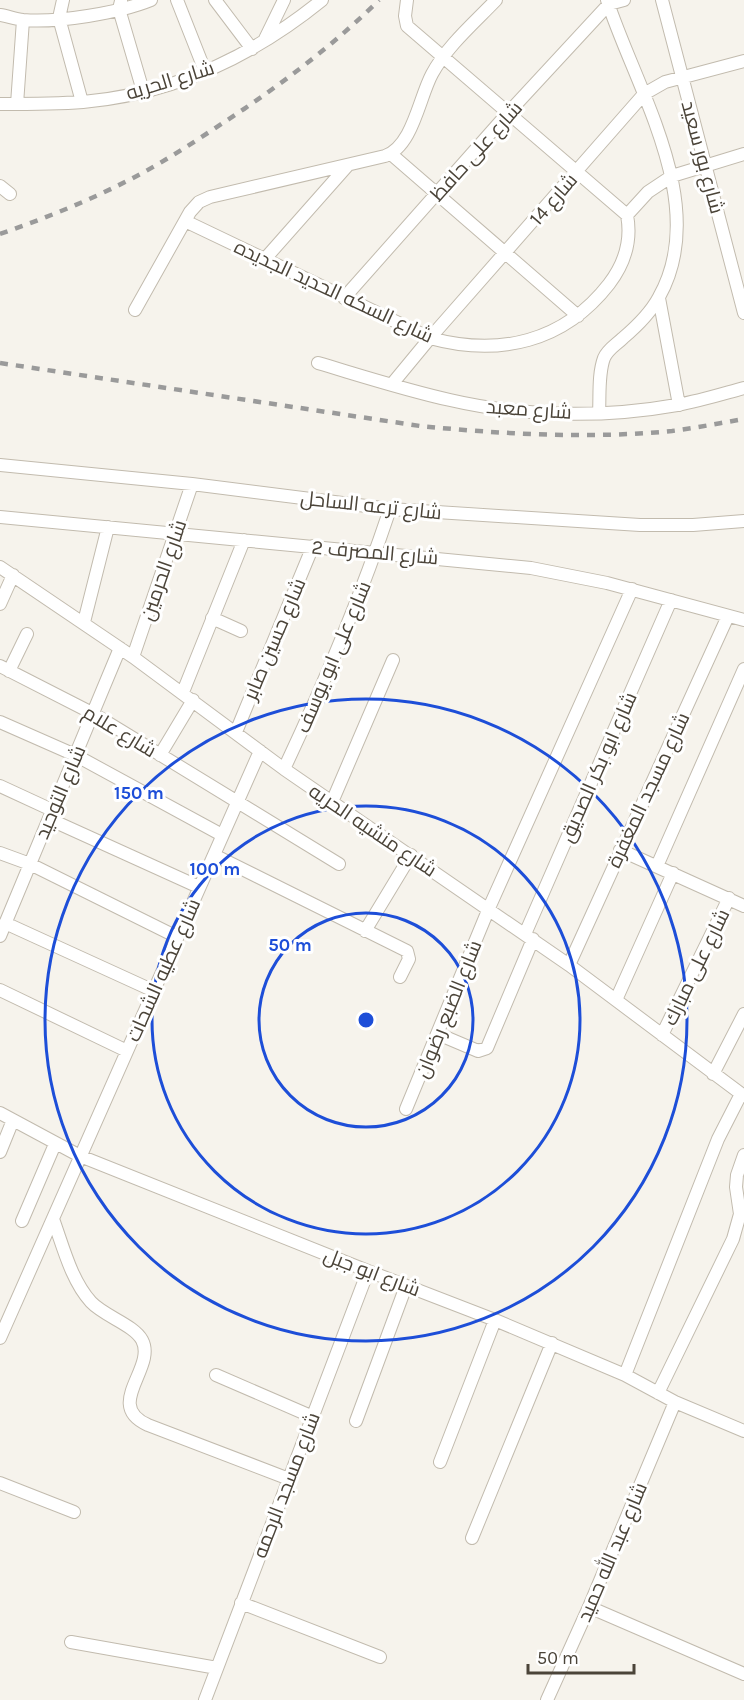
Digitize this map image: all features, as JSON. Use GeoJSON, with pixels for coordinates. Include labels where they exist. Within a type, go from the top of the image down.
{"type":"FeatureCollection","features":[{"type":"Feature","properties":{"kind":"street"},"geometry":{"type":"LineString","coordinates":[[63,0],[59,18],[82,102]]}},
{"type":"Feature","properties":{"kind":"street"},"geometry":{"type":"LineString","coordinates":[[0,15],[23,20],[59,18],[151,0]]}},
{"type":"Feature","properties":{"kind":"street"},"geometry":{"type":"LineString","coordinates":[[177,0],[205,71]]}},
{"type":"Feature","properties":{"kind":"street"},"geometry":{"type":"LineString","coordinates":[[215,0],[252,49]]}},
{"type":"Feature","properties":{"kind":"street"},"geometry":{"type":"LineString","coordinates":[[264,42],[284,0]]}},
{"type":"Feature","properties":{"kind":"street","name":"شارع الحريه"},"geometry":{"type":"LineString","coordinates":[[0,104],[82,102],[143,91],[205,71],[264,42],[322,0]]}},
{"type":"Feature","properties":{"kind":"street"},"geometry":{"type":"LineString","coordinates":[[406,0],[407,26],[627,215],[648,192],[672,176],[705,164],[744,154]]}},
{"type":"Feature","properties":{"kind":"street"},"geometry":{"type":"LineString","coordinates":[[135,310],[194,206],[204,199],[391,154],[406,137],[426,86],[443,57],[496,0]]}},
{"type":"Feature","properties":{"kind":"street"},"geometry":{"type":"LineString","coordinates":[[599,413],[605,355],[636,326],[659,298],[674,258],[677,237],[678,216],[672,176],[644,94],[608,2],[624,0]]}},
{"type":"Feature","properties":{"kind":"street","name":"شارع بور سعيد"},"geometry":{"type":"LineString","coordinates":[[662,0],[744,313]]}},
{"type":"Feature","properties":{"kind":"street","name":"شارع على حافظ"},"geometry":{"type":"LineString","coordinates":[[344,298],[608,2]]}},
{"type":"Feature","properties":{"kind":"street"},"geometry":{"type":"LineString","coordinates":[[120,5],[143,91]]}},
{"type":"Feature","properties":{"kind":"street"},"geometry":{"type":"LineString","coordinates":[[18,104],[23,20]]}},
{"type":"Feature","properties":{"kind":"street","name":"شارع 14"},"geometry":{"type":"LineString","coordinates":[[392,384],[644,94],[659,84],[744,61]]}},
{"type":"Feature","properties":{"kind":"street"},"geometry":{"type":"LineString","coordinates":[[391,154],[578,316]]}},
{"type":"Feature","properties":{"kind":"street"},"geometry":{"type":"LineString","coordinates":[[264,260],[348,165]]}},
{"type":"Feature","properties":{"kind":"street","name":"شارع السكه الحديد الجديده"},"geometry":{"type":"LineString","coordinates":[[185,221],[430,338],[477,347],[501,346],[541,336],[578,316],[602,293],[620,267],[626,254],[628,241],[627,215]]}},
{"type":"Feature","properties":{"kind":"street"},"geometry":{"type":"LineString","coordinates":[[659,298],[679,405]]}},
{"type":"Feature","properties":{"kind":"street","name":"شارع معبد"},"geometry":{"type":"LineString","coordinates":[[318,363],[452,401],[510,410],[599,413],[679,405],[744,388]]}},
{"type":"Feature","properties":{"kind":"street","name":"شارع ترعه الساحل"},"geometry":{"type":"LineString","coordinates":[[0,465],[192,484],[390,509],[640,525],[693,525],[744,521]]}},
{"type":"Feature","properties":{"kind":"street","name":"شارع الحرمين"},"geometry":{"type":"LineString","coordinates":[[134,657],[192,484]]}},
{"type":"Feature","properties":{"kind":"street","name":"شارع على ابو يوسف"},"geometry":{"type":"LineString","coordinates":[[284,770],[344,636],[390,509]]}},
{"type":"Feature","properties":{"kind":"street","name":"شارع المصرف 2"},"geometry":{"type":"LineString","coordinates":[[0,518],[531,568],[632,589],[744,620]]}},
{"type":"Feature","properties":{"kind":"street"},"geometry":{"type":"LineString","coordinates":[[84,622],[108,527]]}},
{"type":"Feature","properties":{"kind":"street"},"geometry":{"type":"LineString","coordinates":[[160,755],[188,696],[212,618],[243,540]]}},
{"type":"Feature","properties":{"kind":"street","name":"شارع حسين صابر"},"geometry":{"type":"LineString","coordinates":[[236,732],[313,546]]}},
{"type":"Feature","properties":{"kind":"street","name":"شارع منشيه الحريه"},"geometry":{"type":"LineString","coordinates":[[0,567],[134,657],[284,770],[569,964],[712,1074],[743,1095]]}},
{"type":"Feature","properties":{"kind":"street"},"geometry":{"type":"LineString","coordinates":[[0,604],[13,575]]}},
{"type":"Feature","properties":{"kind":"street","name":"شارع الضبع رضوان"},"geometry":{"type":"LineString","coordinates":[[406,1109],[489,908],[632,589]]}},
{"type":"Feature","properties":{"kind":"street","name":"شارع ابو بكر الصديق"},"geometry":{"type":"LineString","coordinates":[[438,1034],[478,1051],[487,1048],[529,936],[671,600]]}},
{"type":"Feature","properties":{"kind":"street","name":"شارع مسجد المغفرة"},"geometry":{"type":"LineString","coordinates":[[569,964],[728,616]]}},
{"type":"Feature","properties":{"kind":"street"},"geometry":{"type":"LineString","coordinates":[[212,618],[241,631]]}},
{"type":"Feature","properties":{"kind":"street"},"geometry":{"type":"LineString","coordinates":[[5,668],[27,634]]}},
{"type":"Feature","properties":{"kind":"street","name":"شارع التوحيد"},"geometry":{"type":"LineString","coordinates":[[0,936],[120,648]]}},
{"type":"Feature","properties":{"kind":"street"},"geometry":{"type":"LineString","coordinates":[[332,802],[393,660]]}},
{"type":"Feature","properties":{"kind":"street","name":"شارع علام"},"geometry":{"type":"LineString","coordinates":[[5,668],[92,713],[339,864]]}},
{"type":"Feature","properties":{"kind":"street"},"geometry":{"type":"LineString","coordinates":[[657,866],[744,669]]}},
{"type":"Feature","properties":{"kind":"street"},"geometry":{"type":"LineString","coordinates":[[0,722],[75,755],[222,835]]}},
{"type":"Feature","properties":{"kind":"street","name":"شارع عطيه الشحات"},"geometry":{"type":"LineString","coordinates":[[0,1336],[260,750]]}},
{"type":"Feature","properties":{"kind":"street"},"geometry":{"type":"LineString","coordinates":[[0,786],[51,814],[199,887]]}},
{"type":"Feature","properties":{"kind":"street"},"geometry":{"type":"LineString","coordinates":[[620,850],[744,906]]}},
{"type":"Feature","properties":{"kind":"street"},"geometry":{"type":"LineString","coordinates":[[0,853],[30,864],[177,937]]}},
{"type":"Feature","properties":{"kind":"street"},"geometry":{"type":"LineString","coordinates":[[214,855],[406,951],[409,959],[400,976]]}},
{"type":"Feature","properties":{"kind":"street"},"geometry":{"type":"LineString","coordinates":[[365,931],[411,855]]}},
{"type":"Feature","properties":{"kind":"street"},"geometry":{"type":"LineString","coordinates":[[616,1000],[673,873]]}},
{"type":"Feature","properties":{"kind":"street","name":"شارع على مبارك"},"geometry":{"type":"LineString","coordinates":[[662,1035],[729,898]]}},
{"type":"Feature","properties":{"kind":"street"},"geometry":{"type":"LineString","coordinates":[[5,923],[154,991]]}},
{"type":"Feature","properties":{"kind":"street"},"geometry":{"type":"LineString","coordinates":[[0,990],[127,1051]]}},
{"type":"Feature","properties":{"kind":"street"},"geometry":{"type":"LineString","coordinates":[[712,1074],[744,1014]]}},
{"type":"Feature","properties":{"kind":"street"},"geometry":{"type":"LineString","coordinates":[[625,1375],[718,1139],[743,1095]]}},
{"type":"Feature","properties":{"kind":"street","name":"شارع ابو جبل"},"geometry":{"type":"LineString","coordinates":[[0,1113],[80,1156],[552,1343],[625,1375],[675,1402],[744,1431]]}},
{"type":"Feature","properties":{"kind":"street"},"geometry":{"type":"LineString","coordinates":[[0,1152],[13,1120]]}},
{"type":"Feature","properties":{"kind":"street"},"geometry":{"type":"LineString","coordinates":[[21,1221],[55,1144]]}},
{"type":"Feature","properties":{"kind":"street"},"geometry":{"type":"LineString","coordinates":[[658,1394],[738,1227],[740,1214],[736,1187],[737,1175],[744,1155]]}},
{"type":"Feature","properties":{"kind":"street"},"geometry":{"type":"LineString","coordinates":[[53,1219],[76,1281],[83,1292],[100,1310],[138,1334],[144,1342],[146,1351],[144,1360],[130,1402],[131,1411],[136,1418],[148,1425],[289,1479]]}},
{"type":"Feature","properties":{"kind":"street","name":"شارع مسجد الرحمه"},"geometry":{"type":"LineString","coordinates":[[207,1699],[241,1603],[368,1271]]}},
{"type":"Feature","properties":{"kind":"street"},"geometry":{"type":"LineString","coordinates":[[356,1421],[406,1286]]}},
{"type":"Feature","properties":{"kind":"street"},"geometry":{"type":"LineString","coordinates":[[440,1462],[495,1320]]}},
{"type":"Feature","properties":{"kind":"street"},"geometry":{"type":"LineString","coordinates":[[472,1538],[552,1343]]}},
{"type":"Feature","properties":{"kind":"street"},"geometry":{"type":"LineString","coordinates":[[216,1375],[313,1416]]}},
{"type":"Feature","properties":{"kind":"street","name":"شارع عبد الله حميد"},"geometry":{"type":"LineString","coordinates":[[547,1700],[589,1607],[675,1402]]}},
{"type":"Feature","properties":{"kind":"street"},"geometry":{"type":"LineString","coordinates":[[0,1483],[74,1512]]}},
{"type":"Feature","properties":{"kind":"street"},"geometry":{"type":"LineString","coordinates":[[241,1603],[380,1657]]}},
{"type":"Feature","properties":{"kind":"street"},"geometry":{"type":"LineString","coordinates":[[589,1607],[744,1674]]}},
{"type":"Feature","properties":{"kind":"street"},"geometry":{"type":"LineString","coordinates":[[71,1642],[217,1668]]}},
{"type":"Feature","properties":{"kind":"railway"},"geometry":{"type":"LineString","coordinates":[[0,234],[96,196],[172,156],[297,71],[331,44],[379,0]]}},
{"type":"Feature","properties":{"kind":"railway"},"geometry":{"type":"LineString","coordinates":[[0,363],[420,426],[482,431],[609,435],[681,430],[744,419]]}}]}
